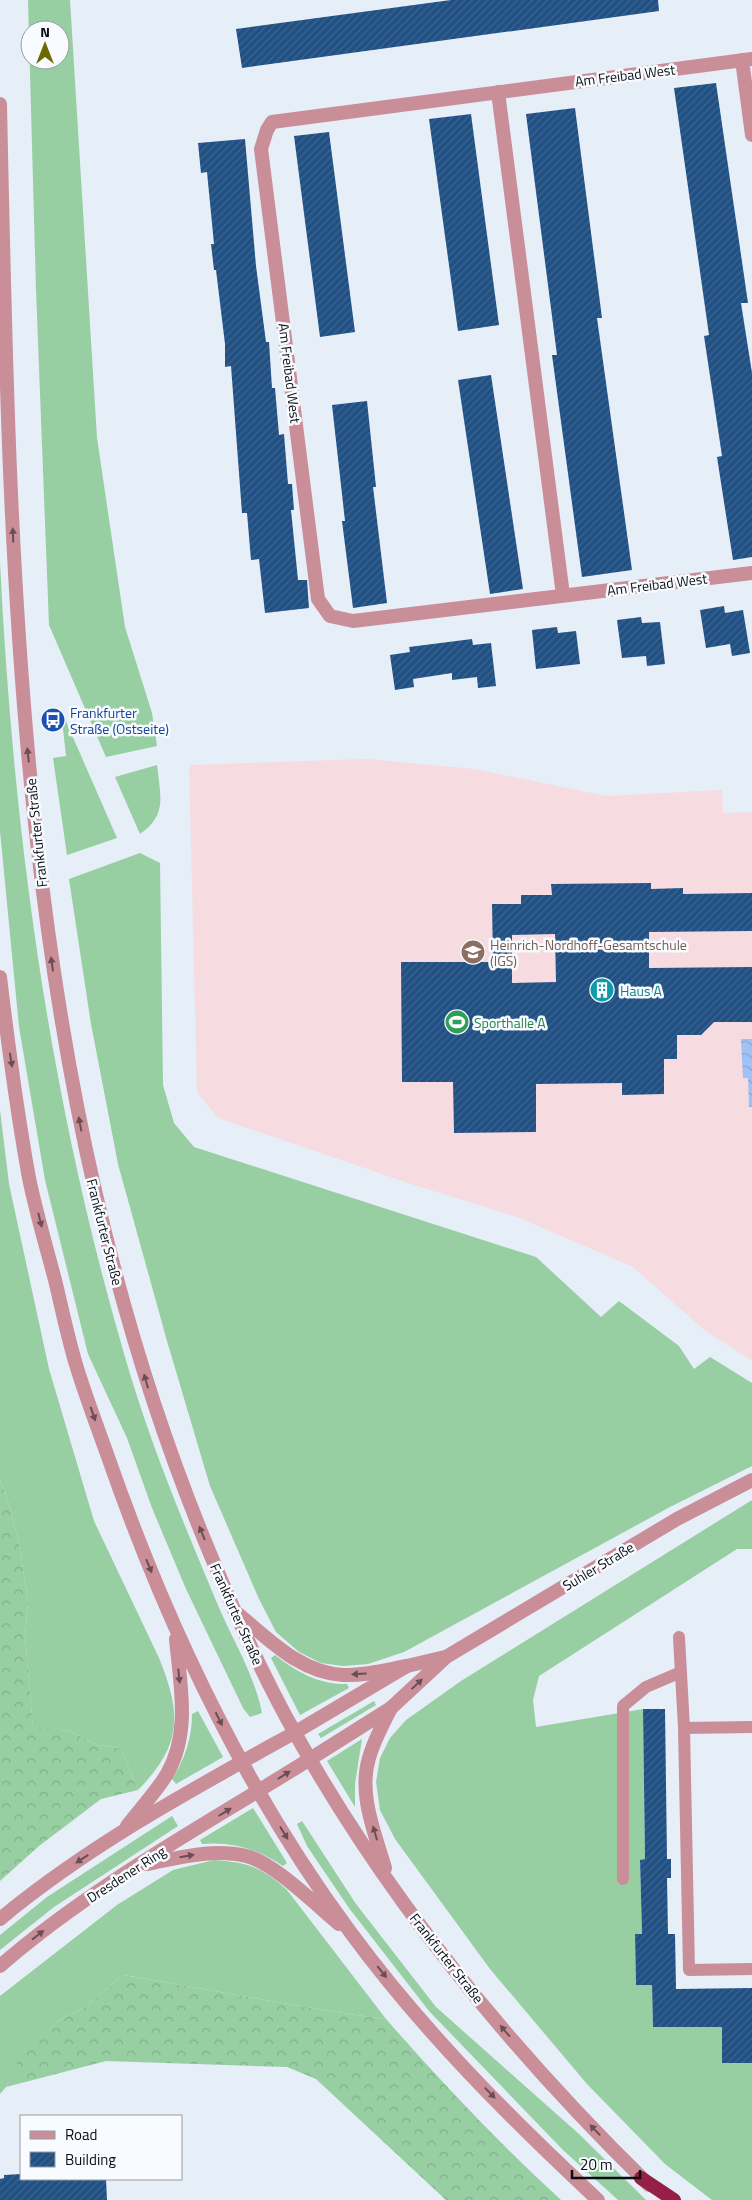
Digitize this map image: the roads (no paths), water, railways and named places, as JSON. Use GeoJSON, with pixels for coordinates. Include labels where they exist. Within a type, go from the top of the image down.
{"type":"FeatureCollection","features":[{"type":"Feature","properties":{"kind":"highway"},"geometry":{"type":"LineString","coordinates":[[641,2178],[674,2200]]}},
{"type":"Feature","properties":{"kind":"street","name":"Am Freibad West"},"geometry":{"type":"LineString","coordinates":[[747,60],[272,122],[267,130],[261,149],[318,599],[330,616],[353,621],[752,573]]}},
{"type":"Feature","properties":{"kind":"street"},"geometry":{"type":"LineString","coordinates":[[747,60],[752,135]]}},
{"type":"Feature","properties":{"kind":"street"},"geometry":{"type":"LineString","coordinates":[[498,92],[563,596]]}},
{"type":"Feature","properties":{"kind":"street","name":"Frankfurter Straße"},"geometry":{"type":"LineString","coordinates":[[0,104],[14,584],[24,723],[41,891],[62,1031],[90,1172],[118,1285],[150,1397],[233,1611],[294,1732],[310,1759],[388,1880],[480,2002],[560,2093],[664,2200]]}},
{"type":"Feature","properties":{"kind":"street"},"geometry":{"type":"LineString","coordinates":[[0,977],[8,1043],[30,1180],[77,1368],[127,1512],[174,1628],[242,1762],[310,1874],[351,1934],[420,2020],[536,2142],[598,2200]]}},
{"type":"Feature","properties":{"kind":"street","name":"Suhler Straße"},"geometry":{"type":"LineString","coordinates":[[310,1759],[391,1708],[446,1657],[677,1519],[752,1480]]}},
{"type":"Feature","properties":{"kind":"street"},"geometry":{"type":"LineString","coordinates":[[233,1611],[295,1660],[318,1670],[342,1675],[370,1673],[408,1666]]}},
{"type":"Feature","properties":{"kind":"street"},"geometry":{"type":"LineString","coordinates":[[122,1832],[166,1775],[175,1757],[182,1729],[182,1706],[174,1628]]}},
{"type":"Feature","properties":{"kind":"street","name":"Suhler Straße"},"geometry":{"type":"LineString","coordinates":[[242,1762],[408,1666],[446,1657]]}},
{"type":"Feature","properties":{"kind":"street"},"geometry":{"type":"LineString","coordinates":[[388,1880],[368,1810],[365,1782],[371,1752],[391,1708]]}},
{"type":"Feature","properties":{"kind":"street","name":"Dresdener Ring"},"geometry":{"type":"LineString","coordinates":[[0,1966],[61,1917],[139,1865],[310,1759]]}},
{"type":"Feature","properties":{"kind":"street"},"geometry":{"type":"LineString","coordinates":[[0,1919],[62,1872],[122,1832],[242,1762]]}},
{"type":"Feature","properties":{"kind":"street"},"geometry":{"type":"LineString","coordinates":[[139,1865],[202,1854],[220,1853],[247,1856],[272,1868],[351,1934]]}},
{"type":"Feature","properties":{"kind":"lane"},"geometry":{"type":"LineString","coordinates":[[679,1636],[684,1728],[689,1970],[752,1969]]}},
{"type":"Feature","properties":{"kind":"lane"},"geometry":{"type":"LineString","coordinates":[[623,1879],[623,1706],[646,1687],[681,1672]]}},
{"type":"Feature","properties":{"kind":"lane"},"geometry":{"type":"LineString","coordinates":[[684,1728],[752,1727]]}},
{"type":"Feature","properties":{"kind":"water"},"geometry":{"type":"Polygon","coordinates":[[[741,1039],[752,1039],[752,1107],[749,1107],[748,1078],[743,1078],[741,1039]]]}},
{"type":"Feature","properties":{"kind":"place","name":"Frankfurter Straße (Ostseite)"},"geometry":{"type":"Point","coordinates":[53,720]}},
{"type":"Feature","properties":{"kind":"place","name":"Heinrich-Nordhoff-Gesamtschule (IGS)"},"geometry":{"type":"Point","coordinates":[473,952]}},
{"type":"Feature","properties":{"kind":"place","name":"Haus A"},"geometry":{"type":"Point","coordinates":[602,990]}},
{"type":"Feature","properties":{"kind":"place","name":"Sporthalle A"},"geometry":{"type":"Point","coordinates":[457,1022]}}]}
